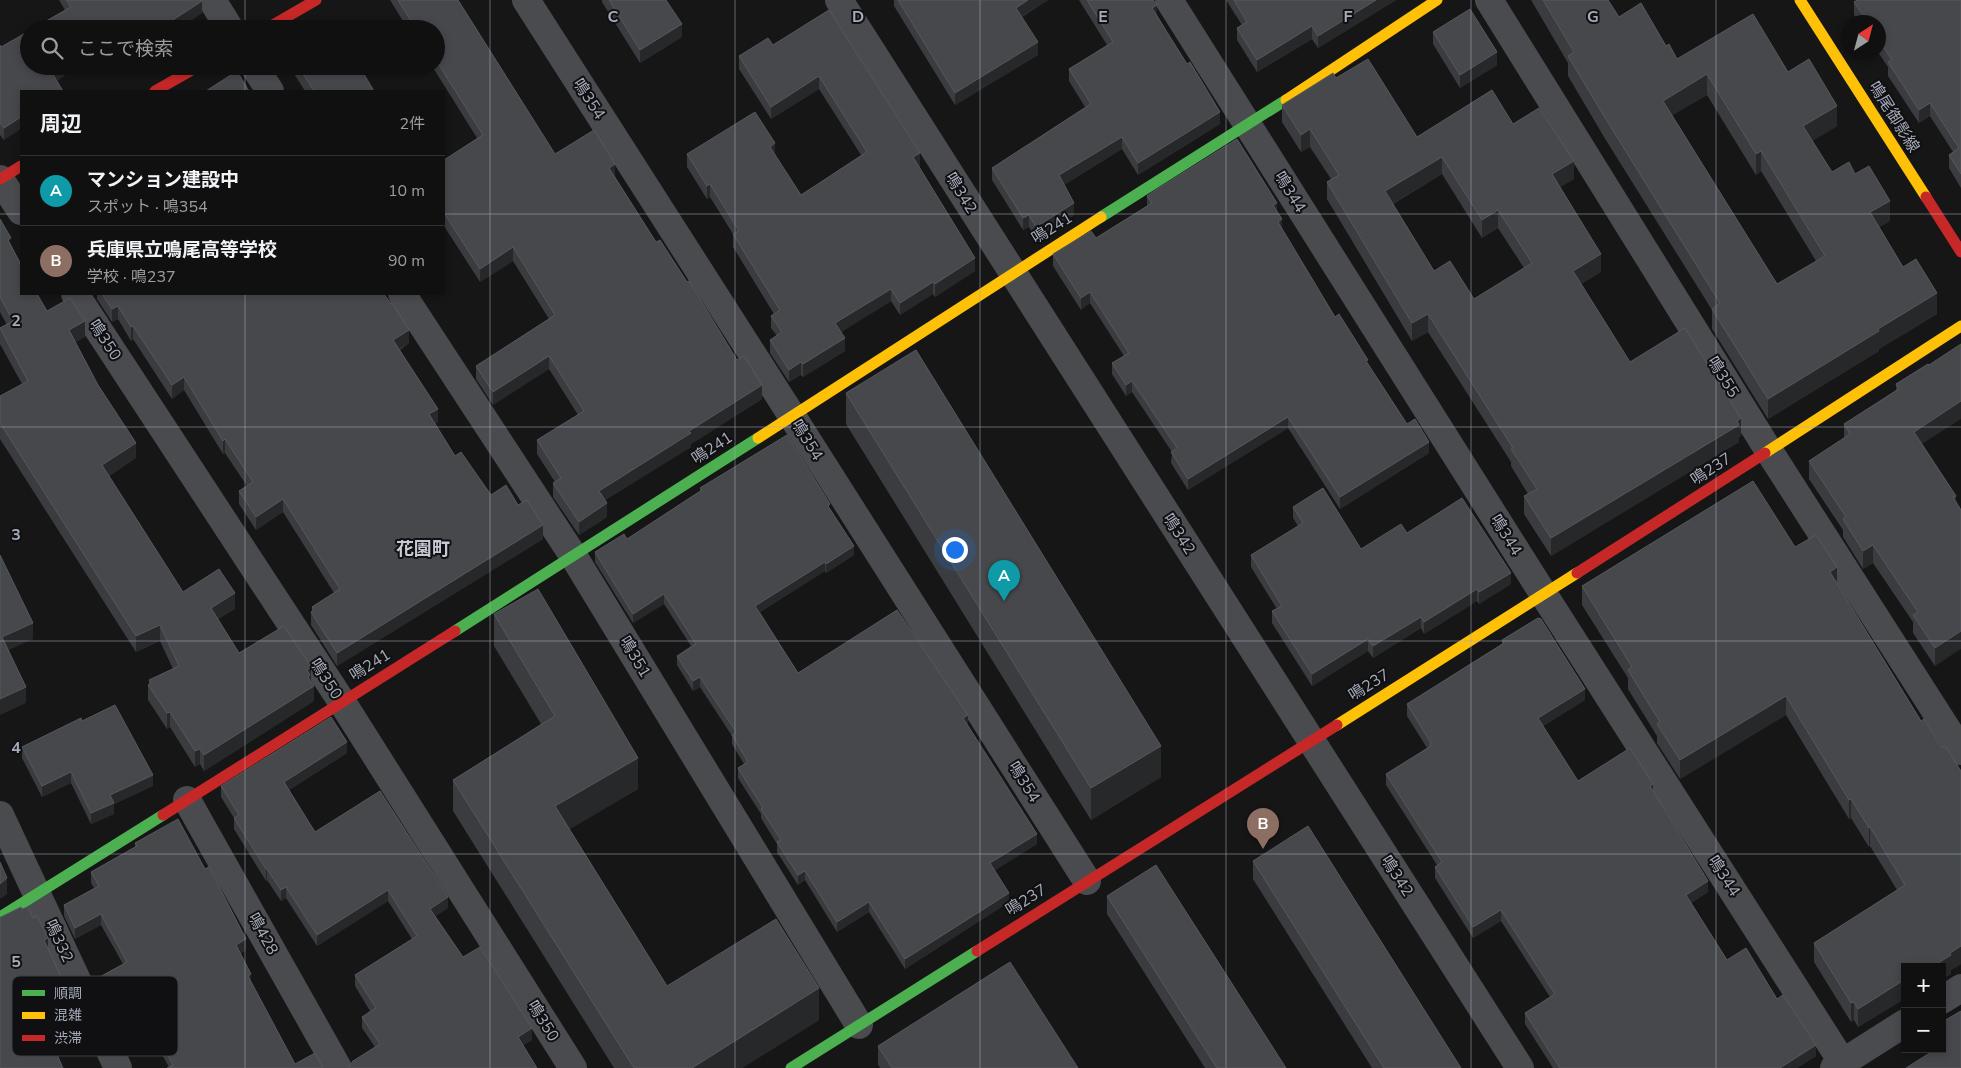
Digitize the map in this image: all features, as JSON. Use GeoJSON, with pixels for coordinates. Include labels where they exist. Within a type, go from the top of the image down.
{"type":"FeatureCollection","features":[{"type":"Feature","properties":{"kind":"street"},"geometry":{"type":"LineString","coordinates":[[212,0],[224,20]]}},
{"type":"Feature","properties":{"kind":"street"},"geometry":{"type":"LineString","coordinates":[[282,20],[316,0]]}},
{"type":"Feature","properties":{"kind":"street","name":"鳴354"},"geometry":{"type":"LineString","coordinates":[[526,0],[1087,881]]}},
{"type":"Feature","properties":{"kind":"street","name":"鳴342"},"geometry":{"type":"LineString","coordinates":[[839,0],[1520,1068]]}},
{"type":"Feature","properties":{"kind":"street","name":"鳴344"},"geometry":{"type":"LineString","coordinates":[[1169,0],[1841,1066]]}},
{"type":"Feature","properties":{"kind":"street","name":"鳴241"},"geometry":{"type":"LineString","coordinates":[[0,917],[574,557],[1012,273],[1248,125],[1438,0]]}},
{"type":"Feature","properties":{"kind":"street","name":"鳴355"},"geometry":{"type":"LineString","coordinates":[[1489,0],[1769,451],[1961,751]]}},
{"type":"Feature","properties":{"kind":"street","name":"鳴尾御影線"},"geometry":{"type":"LineString","coordinates":[[1800,0],[1961,252]]}},
{"type":"Feature","properties":{"kind":"street"},"geometry":{"type":"LineString","coordinates":[[157,90],[183,75]]}},
{"type":"Feature","properties":{"kind":"street"},"geometry":{"type":"LineString","coordinates":[[260,75],[269,90]]}},
{"type":"Feature","properties":{"kind":"street"},"geometry":{"type":"LineString","coordinates":[[7,171],[20,208]]}},
{"type":"Feature","properties":{"kind":"street","name":"鳴350"},"geometry":{"type":"LineString","coordinates":[[76,295],[342,702],[573,1068]]}},
{"type":"Feature","properties":{"kind":"street","name":"鳴351"},"geometry":{"type":"LineString","coordinates":[[403,295],[574,557],[859,1025]]}},
{"type":"Feature","properties":{"kind":"street","name":"鳴237"},"geometry":{"type":"LineString","coordinates":[[792,1068],[1544,595],[1961,326]]}},
{"type":"Feature","properties":{"kind":"street","name":"鳴428"},"geometry":{"type":"LineString","coordinates":[[187,800],[338,1068]]}},
{"type":"Feature","properties":{"kind":"street","name":"鳴332"},"geometry":{"type":"LineString","coordinates":[[0,815],[75,976]]}},
{"type":"Feature","properties":{"kind":"street"},"geometry":{"type":"LineString","coordinates":[[1946,997],[1961,988]]}},
{"type":"Feature","properties":{"kind":"street"},"geometry":{"type":"LineString","coordinates":[[1841,1066],[1901,1026]]}},
{"type":"Feature","properties":{"kind":"street","name":"鳴332"},"geometry":{"type":"LineString","coordinates":[[112,1056],[118,1068]]}},
{"type":"Feature","properties":{"kind":"building"},"geometry":{"type":"Polygon","coordinates":[[[66,0],[202,1],[173,20],[48,20],[71,7],[66,0]]]}},
{"type":"Feature","properties":{"kind":"building"},"geometry":{"type":"Polygon","coordinates":[[[398,0],[458,0],[555,154],[594,130],[615,164],[609,168],[656,242],[660,240],[687,282],[689,281],[737,360],[744,356],[762,385],[689,431],[691,433],[599,491],[607,503],[579,522],[553,483],[561,478],[537,440],[584,411],[549,356],[493,392],[476,366],[555,315],[513,247],[480,269],[445,215],[445,159],[483,135],[445,74],[445,20],[410,20],[398,0]]]}},
{"type":"Feature","properties":{"kind":"building"},"geometry":{"type":"Polygon","coordinates":[[[609,0],[666,0],[682,24],[640,50],[609,0]]]}},
{"type":"Feature","properties":{"kind":"building"},"geometry":{"type":"Polygon","coordinates":[[[898,0],[1028,0],[1016,8],[1038,42],[955,93],[898,0]]]}},
{"type":"Feature","properties":{"kind":"building"},"geometry":{"type":"Polygon","coordinates":[[[1087,0],[1153,0],[1157,5],[1152,8],[1187,64],[1190,62],[1220,112],[1138,163],[1122,137],[1059,175],[1074,203],[1036,227],[1029,215],[1023,218],[992,168],[1091,104],[1069,69],[1113,42],[1087,0]]]}},
{"type":"Feature","properties":{"kind":"building"},"geometry":{"type":"Polygon","coordinates":[[[1234,0],[1376,0],[1318,36],[1312,26],[1257,60],[1237,28],[1247,22],[1234,0]]]}},
{"type":"Feature","properties":{"kind":"building"},"geometry":{"type":"Polygon","coordinates":[[[1543,0],[1608,0],[1619,17],[1641,3],[1666,46],[1669,44],[1677,59],[1753,14],[1788,72],[1809,59],[1837,106],[1803,126],[1832,172],[1849,162],[1855,174],[1869,166],[1890,201],[1870,212],[1903,267],[1916,259],[1937,293],[1768,399],[1712,309],[1720,303],[1568,56],[1574,52],[1543,0]],[[1707,74],[1663,101],[1777,284],[1825,256],[1761,151],[1756,154],[1707,74]]]}},
{"type":"Feature","properties":{"kind":"building"},"geometry":{"type":"Polygon","coordinates":[[[1857,0],[1961,0],[1961,174],[1949,155],[1959,148],[1930,103],[1919,110],[1888,62],[1892,60],[1886,51],[1886,15],[1863,15],[1854,2],[1857,0]]]}},
{"type":"Feature","properties":{"kind":"building"},"geometry":{"type":"Polygon","coordinates":[[[1470,9],[1497,52],[1460,75],[1433,32],[1470,9]]]}},
{"type":"Feature","properties":{"kind":"building"},"geometry":{"type":"Polygon","coordinates":[[[829,10],[920,153],[913,157],[975,258],[935,284],[933,282],[900,303],[891,289],[835,323],[845,338],[803,364],[801,362],[789,370],[770,340],[782,332],[771,316],[780,310],[733,234],[739,231],[710,184],[707,186],[687,154],[755,112],[775,143],[770,147],[801,195],[867,152],[819,76],[771,107],[739,56],[768,38],[773,45],[829,10]]]}},
{"type":"Feature","properties":{"kind":"building"},"geometry":{"type":"Polygon","coordinates":[[[20,36],[20,75],[53,75],[62,90],[20,90],[20,118],[4,128],[0,123],[0,45],[1,47],[20,36]]]}},
{"type":"Feature","properties":{"kind":"building"},"geometry":{"type":"Polygon","coordinates":[[[1368,59],[1417,137],[1492,90],[1513,124],[1539,108],[1574,161],[1552,174],[1601,254],[1573,271],[1630,362],[1685,328],[1741,418],[1737,421],[1739,425],[1551,538],[1524,496],[1537,489],[1511,449],[1513,448],[1428,314],[1412,323],[1327,182],[1339,175],[1310,129],[1301,135],[1282,105],[1333,73],[1336,78],[1368,59]],[[1442,157],[1385,191],[1434,271],[1450,261],[1474,299],[1532,263],[1498,210],[1482,220],[1442,157]]]}},
{"type":"Feature","properties":{"kind":"building"},"geometry":{"type":"Polygon","coordinates":[[[231,75],[239,75],[248,90],[208,90],[231,75]]]}},
{"type":"Feature","properties":{"kind":"building"},"geometry":{"type":"Polygon","coordinates":[[[304,75],[364,75],[373,90],[313,90],[304,75]]]}},
{"type":"Feature","properties":{"kind":"building"},"geometry":{"type":"Polygon","coordinates":[[[1237,139],[1277,203],[1273,205],[1282,219],[1278,222],[1335,317],[1339,314],[1368,360],[1366,361],[1407,424],[1415,419],[1429,442],[1340,497],[1288,417],[1188,479],[1171,452],[1177,448],[1132,381],[1126,385],[1112,363],[1129,353],[1090,292],[1081,298],[1053,254],[1091,231],[1096,238],[1152,203],[1147,196],[1237,139]]]}},
{"type":"Feature","properties":{"kind":"building"},"geometry":{"type":"Polygon","coordinates":[[[0,219],[11,238],[8,240],[20,263],[20,295],[38,295],[47,311],[70,298],[85,321],[69,330],[98,385],[136,443],[102,465],[183,592],[219,569],[235,593],[211,608],[239,653],[284,626],[311,667],[307,670],[310,675],[308,677],[314,686],[204,755],[200,749],[195,751],[170,712],[167,713],[148,685],[151,683],[149,680],[179,666],[160,625],[136,636],[0,423],[0,396],[28,381],[0,328],[13,321],[0,297],[0,219]]]}},
{"type":"Feature","properties":{"kind":"building"},"geometry":{"type":"Polygon","coordinates":[[[103,295],[385,295],[409,330],[393,340],[438,409],[429,414],[455,456],[461,452],[491,495],[506,485],[518,505],[527,500],[543,525],[337,653],[311,612],[314,610],[312,607],[340,589],[283,499],[256,517],[239,491],[253,482],[225,439],[223,441],[184,377],[172,385],[118,306],[112,309],[103,295]]]}},
{"type":"Feature","properties":{"kind":"building"},"geometry":{"type":"Polygon","coordinates":[[[1961,344],[1961,401],[1914,432],[1956,496],[1953,497],[1961,510],[1961,631],[1935,648],[1913,615],[1918,612],[1873,545],[1863,551],[1843,519],[1846,517],[1809,461],[1850,434],[1844,424],[1899,389],[1896,384],[1961,344]]]}},
{"type":"Feature","properties":{"kind":"building"},"geometry":{"type":"Polygon","coordinates":[[[916,350],[1161,746],[1091,788],[846,393],[916,350]]]}},
{"type":"Feature","properties":{"kind":"building"},"geometry":{"type":"Polygon","coordinates":[[[787,435],[830,504],[828,506],[854,546],[755,606],[798,673],[897,610],[968,715],[963,718],[1037,834],[990,863],[1009,893],[905,959],[869,902],[837,922],[805,871],[798,875],[777,842],[781,840],[738,768],[748,762],[732,735],[736,732],[700,677],[693,681],[677,656],[696,644],[664,594],[633,614],[595,552],[624,534],[627,539],[702,490],[700,488],[787,435]]]}},
{"type":"Feature","properties":{"kind":"building"},"geometry":{"type":"Polygon","coordinates":[[[1753,481],[1795,547],[1816,535],[1837,567],[1830,572],[1921,721],[1924,719],[1942,748],[1945,746],[1961,771],[1961,946],[1938,963],[1901,963],[1901,982],[1858,1009],[1854,1002],[1851,1003],[1814,943],[1905,885],[1870,827],[1851,799],[1849,800],[1786,696],[1680,760],[1657,724],[1660,722],[1628,670],[1632,667],[1582,586],[1753,481]]]}},
{"type":"Feature","properties":{"kind":"building"},"geometry":{"type":"Polygon","coordinates":[[[1323,488],[1361,549],[1401,524],[1407,533],[1462,498],[1511,573],[1479,592],[1477,589],[1424,622],[1421,617],[1373,646],[1368,639],[1312,674],[1272,611],[1282,606],[1251,555],[1303,523],[1293,507],[1323,488]]]}},
{"type":"Feature","properties":{"kind":"building"},"geometry":{"type":"Polygon","coordinates":[[[0,555],[33,623],[2,637],[26,687],[0,699],[0,555]]]}},
{"type":"Feature","properties":{"kind":"building"},"geometry":{"type":"Polygon","coordinates":[[[538,589],[638,758],[555,806],[667,986],[776,919],[819,988],[692,1068],[634,1068],[453,780],[555,716],[494,614],[538,589]]]}},
{"type":"Feature","properties":{"kind":"building"},"geometry":{"type":"Polygon","coordinates":[[[1538,618],[1541,619],[1585,689],[1538,718],[1578,781],[1630,748],[1653,784],[1650,786],[1708,881],[1686,895],[1727,960],[1746,948],[1777,999],[1783,995],[1816,1045],[1780,1068],[1560,1068],[1525,1013],[1555,994],[1501,910],[1473,927],[1435,867],[1442,862],[1386,774],[1431,746],[1407,704],[1504,643],[1502,640],[1538,618]]]}},
{"type":"Feature","properties":{"kind":"building"},"geometry":{"type":"Polygon","coordinates":[[[115,705],[153,775],[110,795],[114,803],[91,813],[71,772],[42,786],[22,747],[81,718],[82,721],[115,705]]]}},
{"type":"Feature","properties":{"kind":"building"},"geometry":{"type":"Polygon","coordinates":[[[331,717],[347,742],[284,782],[315,832],[380,791],[448,897],[430,909],[463,957],[480,947],[532,1028],[518,1037],[537,1068],[348,1068],[353,1061],[380,1044],[362,1017],[376,1008],[355,975],[417,936],[388,890],[317,935],[286,887],[281,890],[266,869],[234,818],[239,815],[221,786],[331,717]]]}},
{"type":"Feature","properties":{"kind":"building"},"geometry":{"type":"Polygon","coordinates":[[[178,819],[205,869],[209,867],[246,939],[236,945],[251,974],[248,976],[295,1064],[315,1053],[323,1068],[167,1068],[173,1065],[168,1056],[178,1056],[178,976],[102,976],[127,962],[101,914],[75,928],[64,905],[99,886],[91,872],[137,846],[135,843],[178,819]]]}},
{"type":"Feature","properties":{"kind":"building"},"geometry":{"type":"Polygon","coordinates":[[[1308,826],[1461,1068],[1384,1068],[1253,861],[1308,826]]]}},
{"type":"Feature","properties":{"kind":"building"},"geometry":{"type":"Polygon","coordinates":[[[0,862],[7,878],[0,884],[0,862]]]}},
{"type":"Feature","properties":{"kind":"building"},"geometry":{"type":"Polygon","coordinates":[[[1156,865],[1286,1068],[1217,1068],[1107,896],[1156,865]]]}},
{"type":"Feature","properties":{"kind":"building"},"geometry":{"type":"Polygon","coordinates":[[[21,907],[22,909],[28,907],[33,918],[37,916],[48,938],[44,940],[61,976],[12,976],[12,1056],[58,1056],[63,1068],[0,1068],[1,917],[21,907]]]}},
{"type":"Feature","properties":{"kind":"building"},"geometry":{"type":"Polygon","coordinates":[[[1010,962],[1078,1068],[892,1068],[878,1046],[1010,962]]]}},
{"type":"Feature","properties":{"kind":"building"},"geometry":{"type":"Polygon","coordinates":[[[1961,1011],[1961,1068],[1906,1068],[1930,1053],[1946,1053],[1946,1020],[1961,1011]]]}},
{"type":"Feature","properties":{"kind":"traffic: fast"},"geometry":{"type":"LineString","coordinates":[[1101,217],[1286,100]]}},
{"type":"Feature","properties":{"kind":"traffic: fast"},"geometry":{"type":"LineString","coordinates":[[455,631],[758,438]]}},
{"type":"Feature","properties":{"kind":"traffic: fast"},"geometry":{"type":"LineString","coordinates":[[0,917],[163,815]]}},
{"type":"Feature","properties":{"kind":"traffic: fast"},"geometry":{"type":"LineString","coordinates":[[791,1068],[977,951]]}},
{"type":"Feature","properties":{"kind":"traffic: slow"},"geometry":{"type":"LineString","coordinates":[[1286,100],[1437,0]]}},
{"type":"Feature","properties":{"kind":"traffic: slow"},"geometry":{"type":"LineString","coordinates":[[1800,0],[1926,197]]}},
{"type":"Feature","properties":{"kind":"traffic: slow"},"geometry":{"type":"LineString","coordinates":[[758,438],[1101,217]]}},
{"type":"Feature","properties":{"kind":"traffic: slow"},"geometry":{"type":"LineString","coordinates":[[1765,453],[1961,326]]}},
{"type":"Feature","properties":{"kind":"traffic: slow"},"geometry":{"type":"LineString","coordinates":[[1337,725],[1577,573]]}},
{"type":"Feature","properties":{"kind":"traffic: jam"},"geometry":{"type":"LineString","coordinates":[[282,20],[316,0]]}},
{"type":"Feature","properties":{"kind":"traffic: jam"},"geometry":{"type":"LineString","coordinates":[[157,90],[183,75]]}},
{"type":"Feature","properties":{"kind":"traffic: jam"},"geometry":{"type":"LineString","coordinates":[[0,179],[20,167]]}},
{"type":"Feature","properties":{"kind":"traffic: jam"},"geometry":{"type":"LineString","coordinates":[[1926,197],[1961,252]]}},
{"type":"Feature","properties":{"kind":"traffic: jam"},"geometry":{"type":"LineString","coordinates":[[1577,573],[1765,453]]}},
{"type":"Feature","properties":{"kind":"traffic: jam"},"geometry":{"type":"LineString","coordinates":[[163,815],[455,631]]}},
{"type":"Feature","properties":{"kind":"traffic: jam"},"geometry":{"type":"LineString","coordinates":[[977,951],[1337,725]]}},
{"type":"Feature","properties":{"kind":"place","name":"マンション建設中"},"geometry":{"type":"Point","coordinates":[1004,601]}},
{"type":"Feature","properties":{"kind":"place","name":"兵庫県立鳴尾高等学校"},"geometry":{"type":"Point","coordinates":[1263,849]}},
{"type":"Feature","properties":{"kind":"district","name":"花園町"},"geometry":{"type":"Point","coordinates":[423,549]}}]}
